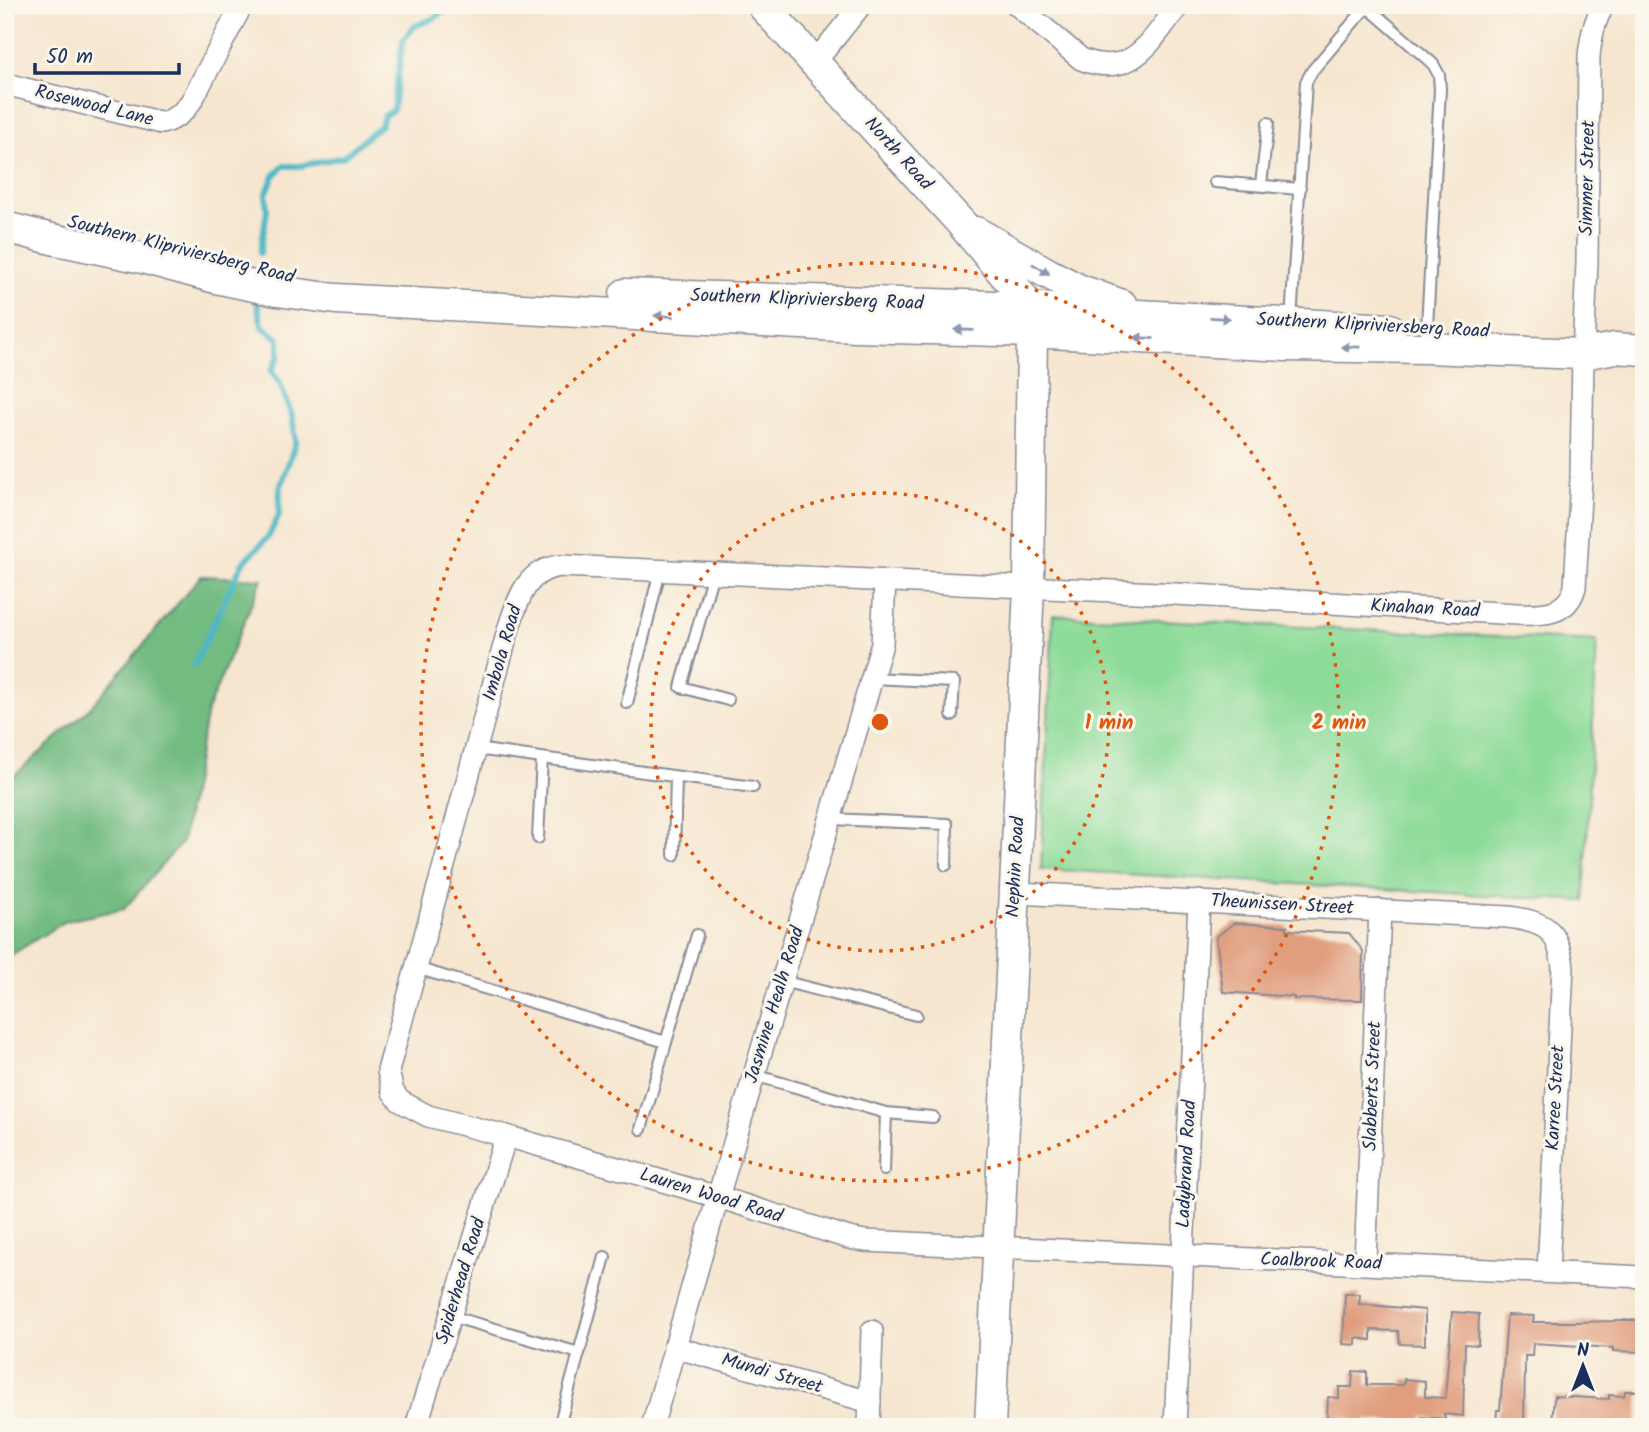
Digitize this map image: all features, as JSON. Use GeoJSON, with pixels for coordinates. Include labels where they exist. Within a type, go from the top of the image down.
{"type":"FeatureCollection","features":[{"type":"Feature","properties":{"kind":"main road","name":"North Road"},"geometry":{"type":"LineString","coordinates":[[762,5],[961,223],[1015,287],[1031,319]]}},
{"type":"Feature","properties":{"kind":"main road","name":"Southern Klipriviersberg Road"},"geometry":{"type":"LineString","coordinates":[[5,207],[246,269],[319,283],[715,307]]}},
{"type":"Feature","properties":{"kind":"main road"},"geometry":{"type":"LineString","coordinates":[[961,223],[1078,289],[1137,310],[1163,315]]}},
{"type":"Feature","properties":{"kind":"main road","name":"Southern Klipriviersberg Road"},"geometry":{"type":"LineString","coordinates":[[5,227],[143,258],[216,278],[277,291],[336,299],[715,307],[1031,319],[1285,346],[1426,340],[1629,349]]}},
{"type":"Feature","properties":{"kind":"main road","name":"Southern Klipriviersberg Road"},"geometry":{"type":"LineString","coordinates":[[1031,319],[1084,312],[1163,315],[1291,323],[1426,340]]}},
{"type":"Feature","properties":{"kind":"main road","name":"Nephin Road"},"geometry":{"type":"LineString","coordinates":[[990,1427],[1029,587],[1031,319]]}},
{"type":"Feature","properties":{"kind":"street","name":"Rosewood Lane"},"geometry":{"type":"LineString","coordinates":[[5,84],[162,122],[168,121],[183,113],[192,100],[243,5]]}},
{"type":"Feature","properties":{"kind":"street"},"geometry":{"type":"LineString","coordinates":[[815,62],[861,5]]}},
{"type":"Feature","properties":{"kind":"street"},"geometry":{"type":"LineString","coordinates":[[1017,5],[1081,59],[1093,64],[1109,65],[1138,56],[1180,5]]}},
{"type":"Feature","properties":{"kind":"street","name":"Simmer Street"},"geometry":{"type":"LineString","coordinates":[[1583,345],[1587,262],[1589,56],[1591,34],[1604,5]]}},
{"type":"Feature","properties":{"kind":"street","name":"Kinahan Road"},"geometry":{"type":"LineString","coordinates":[[1029,587],[1517,614],[1552,612],[1568,603],[1575,587],[1581,478],[1583,345]]}},
{"type":"Feature","properties":{"kind":"street","name":"Imbola Road"},"geometry":{"type":"LineString","coordinates":[[428,1116],[400,1101],[393,1092],[388,1071],[509,627],[520,594],[536,576],[561,566],[1029,587]]}},
{"type":"Feature","properties":{"kind":"street","name":"Jasmine Healh Road"},"geometry":{"type":"LineString","coordinates":[[652,1427],[882,644],[885,581]]}},
{"type":"Feature","properties":{"kind":"street","name":"Theunissen Street"},"geometry":{"type":"LineString","coordinates":[[1015,892],[1508,917],[1530,920],[1547,928]]}},
{"type":"Feature","properties":{"kind":"street","name":"Ladybrand Road"},"geometry":{"type":"LineString","coordinates":[[1175,1427],[1199,901]]}},
{"type":"Feature","properties":{"kind":"street","name":"Slabberts Street"},"geometry":{"type":"LineString","coordinates":[[1365,1263],[1380,910]]}},
{"type":"Feature","properties":{"kind":"street","name":"Karree Street"},"geometry":{"type":"LineString","coordinates":[[1547,928],[1558,945],[1563,967],[1548,1272]]}},
{"type":"Feature","properties":{"kind":"street","name":"Lauren Wood Road"},"geometry":{"type":"LineString","coordinates":[[428,1116],[718,1197],[849,1238],[998,1247]]}},
{"type":"Feature","properties":{"kind":"street","name":"Spiderhead Road"},"geometry":{"type":"LineString","coordinates":[[416,1427],[506,1136]]}},
{"type":"Feature","properties":{"kind":"street","name":"Coalbrook Road"},"geometry":{"type":"LineString","coordinates":[[998,1247],[1644,1277]]}},
{"type":"Feature","properties":{"kind":"street"},"geometry":{"type":"LineString","coordinates":[[869,1427],[872,1331]]}},
{"type":"Feature","properties":{"kind":"street","name":"Mundi Street"},"geometry":{"type":"LineString","coordinates":[[674,1347],[870,1402]]}},
{"type":"Feature","properties":{"kind":"lane"},"geometry":{"type":"LineString","coordinates":[[1291,323],[1306,82],[1312,71],[1366,9],[1371,10],[1433,64],[1439,75],[1426,340]]}},
{"type":"Feature","properties":{"kind":"lane"},"geometry":{"type":"LineString","coordinates":[[1261,185],[1268,122]]}},
{"type":"Feature","properties":{"kind":"lane"},"geometry":{"type":"LineString","coordinates":[[1215,182],[1300,189]]}},
{"type":"Feature","properties":{"kind":"lane"},"geometry":{"type":"LineString","coordinates":[[627,703],[660,571]]}},
{"type":"Feature","properties":{"kind":"lane"},"geometry":{"type":"LineString","coordinates":[[713,573],[681,687],[728,700]]}},
{"type":"Feature","properties":{"kind":"lane"},"geometry":{"type":"LineString","coordinates":[[872,678],[954,682],[952,715]]}},
{"type":"Feature","properties":{"kind":"lane"},"geometry":{"type":"LineString","coordinates":[[476,749],[753,787]]}},
{"type":"Feature","properties":{"kind":"lane"},"geometry":{"type":"LineString","coordinates":[[538,838],[542,758]]}},
{"type":"Feature","properties":{"kind":"lane"},"geometry":{"type":"LineString","coordinates":[[674,855],[676,777]]}},
{"type":"Feature","properties":{"kind":"lane"},"geometry":{"type":"LineString","coordinates":[[830,818],[947,824],[946,865]]}},
{"type":"Feature","properties":{"kind":"lane"},"geometry":{"type":"LineString","coordinates":[[641,1129],[697,935]]}},
{"type":"Feature","properties":{"kind":"lane"},"geometry":{"type":"LineString","coordinates":[[416,968],[666,1042]]}},
{"type":"Feature","properties":{"kind":"lane"},"geometry":{"type":"LineString","coordinates":[[782,981],[916,1015]]}},
{"type":"Feature","properties":{"kind":"lane"},"geometry":{"type":"LineString","coordinates":[[754,1075],[886,1113],[933,1117]]}},
{"type":"Feature","properties":{"kind":"lane"},"geometry":{"type":"LineString","coordinates":[[884,1170],[886,1113]]}},
{"type":"Feature","properties":{"kind":"lane"},"geometry":{"type":"LineString","coordinates":[[561,1419],[605,1257]]}},
{"type":"Feature","properties":{"kind":"lane"},"geometry":{"type":"LineString","coordinates":[[450,1316],[579,1353]]}},
{"type":"Feature","properties":{"kind":"green space"},"geometry":{"type":"Polygon","coordinates":[[[201,576],[262,579],[207,711],[182,842],[124,909],[65,921],[5,959],[5,784],[90,708],[201,576]]]}},
{"type":"Feature","properties":{"kind":"green space"},"geometry":{"type":"Polygon","coordinates":[[[1053,615],[1597,641],[1584,901],[1041,869],[1053,615]]]}},
{"type":"Feature","properties":{"kind":"building"},"geometry":{"type":"Polygon","coordinates":[[[1234,923],[1287,926],[1287,930],[1349,933],[1363,951],[1362,1000],[1294,999],[1223,992],[1216,937],[1234,923]]]}},
{"type":"Feature","properties":{"kind":"building"},"geometry":{"type":"Polygon","coordinates":[[[1345,1294],[1360,1294],[1359,1304],[1425,1310],[1425,1345],[1400,1344],[1398,1331],[1371,1330],[1371,1340],[1356,1338],[1356,1345],[1343,1344],[1345,1294]]]}},
{"type":"Feature","properties":{"kind":"building"},"geometry":{"type":"Polygon","coordinates":[[[1452,1312],[1479,1314],[1478,1345],[1465,1344],[1463,1416],[1444,1414],[1445,1419],[1422,1417],[1422,1423],[1366,1420],[1366,1423],[1350,1423],[1350,1418],[1327,1417],[1328,1397],[1339,1398],[1339,1387],[1352,1387],[1353,1371],[1367,1372],[1367,1385],[1403,1385],[1404,1379],[1425,1381],[1425,1397],[1445,1398],[1452,1312]]]}},
{"type":"Feature","properties":{"kind":"building"},"geometry":{"type":"Polygon","coordinates":[[[1507,1315],[1534,1316],[1533,1322],[1641,1320],[1640,1352],[1533,1343],[1532,1356],[1525,1356],[1524,1427],[1496,1426],[1497,1410],[1500,1410],[1507,1315]]]}},
{"type":"Feature","properties":{"kind":"building"},"geometry":{"type":"Polygon","coordinates":[[[1625,1391],[1639,1391],[1637,1427],[1552,1424],[1554,1396],[1609,1399],[1609,1395],[1624,1396],[1625,1391]]]}},
{"type":"Feature","properties":{"kind":"waterway"},"geometry":{"type":"LineString","coordinates":[[260,253],[267,211],[266,194],[274,176],[283,166],[300,166],[343,157],[381,125],[384,116],[393,110],[403,40],[415,26],[435,18],[450,5]]}},
{"type":"Feature","properties":{"kind":"waterway"},"geometry":{"type":"LineString","coordinates":[[194,665],[242,564],[269,536],[279,515],[280,488],[296,441],[292,416],[280,383],[271,371],[279,356],[279,339],[262,326],[257,302]]}}]}
